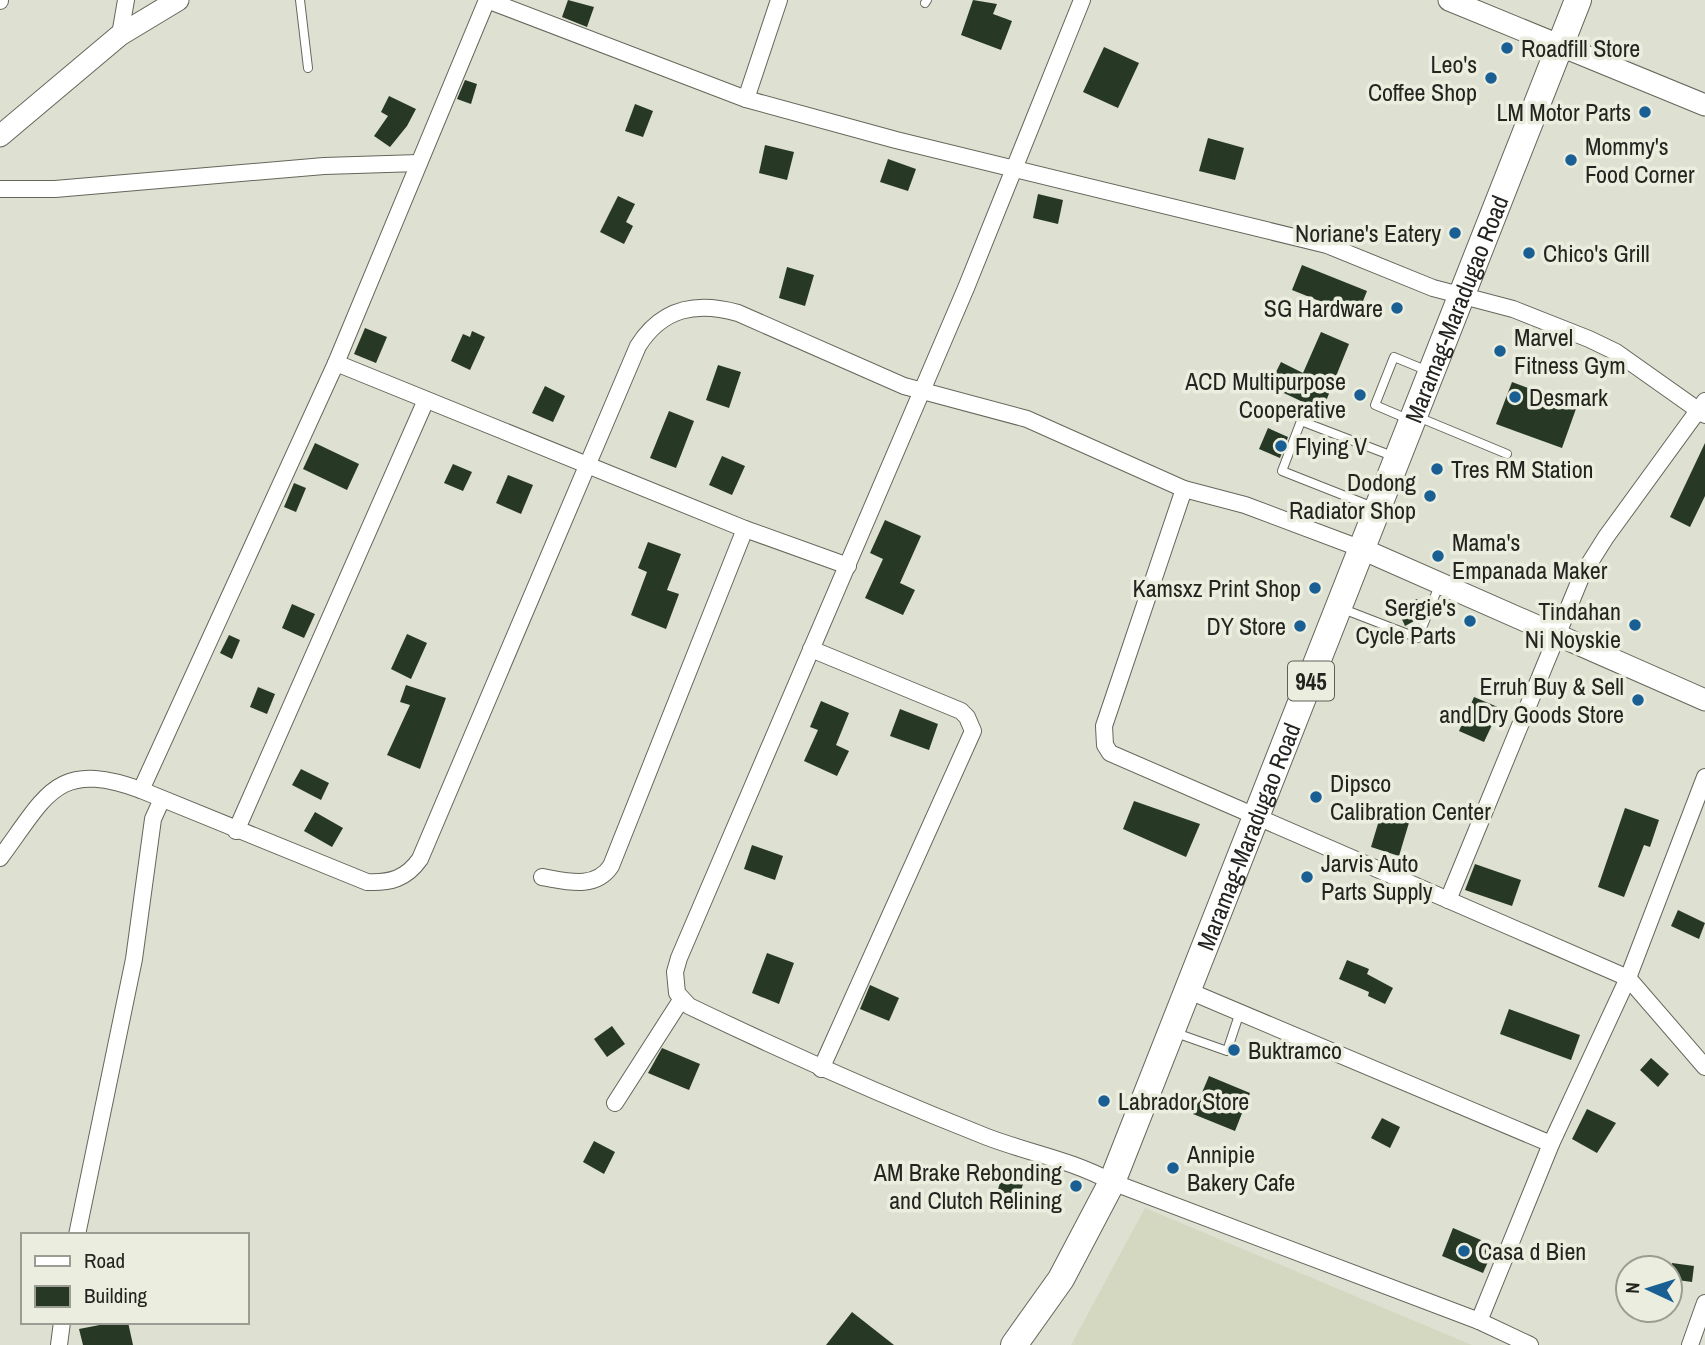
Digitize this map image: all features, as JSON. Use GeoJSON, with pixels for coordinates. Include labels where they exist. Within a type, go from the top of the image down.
{"type":"FeatureCollection","features":[{"type":"Feature","properties":{"kind":"main road","name":"Maramag-Maradugao Road"},"geometry":{"type":"LineString","coordinates":[[1014,1345],[1061,1279],[1112,1182],[1258,817],[1577,0]]}},
{"type":"Feature","properties":{"kind":"street"},"geometry":{"type":"LineString","coordinates":[[120,34],[126,0]]}},
{"type":"Feature","properties":{"kind":"street"},"geometry":{"type":"LineString","coordinates":[[0,136],[120,34],[178,0]]}},
{"type":"Feature","properties":{"kind":"street"},"geometry":{"type":"LineString","coordinates":[[141,790],[336,363],[487,0],[746,99],[896,140],[1016,167],[1326,245],[1433,288],[1513,309],[1589,339],[1616,352],[1703,408],[1593,556],[1557,634],[1448,900]]}},
{"type":"Feature","properties":{"kind":"street"},"geometry":{"type":"LineString","coordinates":[[746,99],[779,0]]}},
{"type":"Feature","properties":{"kind":"street"},"geometry":{"type":"LineString","coordinates":[[1082,0],[922,392],[679,958],[675,983],[681,1000],[821,1069],[988,1138],[1072,1162],[1112,1182],[1479,1321],[1530,1345]]}},
{"type":"Feature","properties":{"kind":"street"},"geometry":{"type":"LineString","coordinates":[[1449,0],[1705,105]]}},
{"type":"Feature","properties":{"kind":"street"},"geometry":{"type":"LineString","coordinates":[[0,189],[55,189],[324,166],[419,163]]}},
{"type":"Feature","properties":{"kind":"street"},"geometry":{"type":"LineString","coordinates":[[0,858],[35,811],[61,785],[76,778],[91,777],[109,778],[141,790],[236,831],[367,882],[397,880],[412,871],[420,859],[642,339],[666,316],[687,307],[721,308],[738,313],[922,392],[1027,419],[1184,489],[1245,505],[1362,550],[1705,700]]}},
{"type":"Feature","properties":{"kind":"street"},"geometry":{"type":"LineString","coordinates":[[336,363],[586,466],[745,529],[848,566]]}},
{"type":"Feature","properties":{"kind":"street"},"geometry":{"type":"LineString","coordinates":[[236,831],[426,400]]}},
{"type":"Feature","properties":{"kind":"street"},"geometry":{"type":"LineString","coordinates":[[1184,489],[1104,726],[1105,746],[1117,758],[1628,978],[1705,1068]]}},
{"type":"Feature","properties":{"kind":"street"},"geometry":{"type":"LineString","coordinates":[[542,877],[584,882],[604,876],[611,866],[745,529]]}},
{"type":"Feature","properties":{"kind":"street"},"geometry":{"type":"LineString","coordinates":[[811,649],[961,711],[968,717],[972,731],[821,1069]]}},
{"type":"Feature","properties":{"kind":"street"},"geometry":{"type":"LineString","coordinates":[[1479,1321],[1550,1144],[1628,978],[1705,777]]}},
{"type":"Feature","properties":{"kind":"street"},"geometry":{"type":"LineString","coordinates":[[77,1233],[134,960],[151,830],[162,799]]}},
{"type":"Feature","properties":{"kind":"street"},"geometry":{"type":"LineString","coordinates":[[1189,991],[1550,1144]]}},
{"type":"Feature","properties":{"kind":"street"},"geometry":{"type":"LineString","coordinates":[[615,1103],[681,1000]]}},
{"type":"Feature","properties":{"kind":"street"},"geometry":{"type":"LineString","coordinates":[[1690,1345],[1705,1303]]}},
{"type":"Feature","properties":{"kind":"street"},"geometry":{"type":"LineString","coordinates":[[59,1345],[62,1324]]}},
{"type":"Feature","properties":{"kind":"lane"},"geometry":{"type":"LineString","coordinates":[[300,0],[308,68]]}},
{"type":"Feature","properties":{"kind":"lane"},"geometry":{"type":"LineString","coordinates":[[1432,372],[1394,357],[1375,405],[1507,454]]}},
{"type":"Feature","properties":{"kind":"lane"},"geometry":{"type":"LineString","coordinates":[[1378,509],[1282,471],[1301,421],[1398,458]]}},
{"type":"Feature","properties":{"kind":"lane"},"geometry":{"type":"LineString","coordinates":[[1340,608],[1418,638],[1440,583]]}},
{"type":"Feature","properties":{"kind":"lane"},"geometry":{"type":"LineString","coordinates":[[1173,1031],[1227,1051],[1241,1012]]}},
{"type":"Feature","properties":{"kind":"shaded area"},"geometry":{"type":"Polygon","coordinates":[[[1145,1208],[1472,1345],[1071,1345],[1145,1208]]]}},
{"type":"Feature","properties":{"kind":"building"},"geometry":{"type":"Polygon","coordinates":[[[568,0],[594,7],[587,27],[562,17],[568,0]]]}},
{"type":"Feature","properties":{"kind":"building"},"geometry":{"type":"Polygon","coordinates":[[[973,0],[997,4],[993,14],[1012,21],[1001,50],[961,35],[973,0]]]}},
{"type":"Feature","properties":{"kind":"building"},"geometry":{"type":"Polygon","coordinates":[[[1104,47],[1139,63],[1118,108],[1083,92],[1104,47]]]}},
{"type":"Feature","properties":{"kind":"building"},"geometry":{"type":"Polygon","coordinates":[[[465,80],[477,84],[471,104],[457,99],[465,80]]]}},
{"type":"Feature","properties":{"kind":"building"},"geometry":{"type":"Polygon","coordinates":[[[389,96],[416,109],[407,126],[390,147],[374,136],[388,116],[381,112],[389,96]]]}},
{"type":"Feature","properties":{"kind":"building"},"geometry":{"type":"Polygon","coordinates":[[[635,104],[653,111],[643,137],[625,131],[635,104]]]}},
{"type":"Feature","properties":{"kind":"building"},"geometry":{"type":"Polygon","coordinates":[[[1208,138],[1244,148],[1235,180],[1199,171],[1208,138]]]}},
{"type":"Feature","properties":{"kind":"building"},"geometry":{"type":"Polygon","coordinates":[[[765,145],[794,152],[787,180],[759,173],[765,145]]]}},
{"type":"Feature","properties":{"kind":"building"},"geometry":{"type":"Polygon","coordinates":[[[888,159],[916,169],[908,191],[880,182],[888,159]]]}},
{"type":"Feature","properties":{"kind":"building"},"geometry":{"type":"Polygon","coordinates":[[[1038,194],[1063,200],[1058,224],[1033,218],[1038,194]]]}},
{"type":"Feature","properties":{"kind":"building"},"geometry":{"type":"Polygon","coordinates":[[[618,196],[635,204],[626,222],[633,226],[624,244],[600,232],[618,196]]]}},
{"type":"Feature","properties":{"kind":"building"},"geometry":{"type":"Polygon","coordinates":[[[1302,265],[1367,291],[1357,316],[1292,290],[1302,265]]]}},
{"type":"Feature","properties":{"kind":"building"},"geometry":{"type":"Polygon","coordinates":[[[787,267],[814,275],[805,306],[779,298],[787,267]]]}},
{"type":"Feature","properties":{"kind":"building"},"geometry":{"type":"Polygon","coordinates":[[[365,328],[387,337],[376,363],[354,354],[365,328]]]}},
{"type":"Feature","properties":{"kind":"building"},"geometry":{"type":"Polygon","coordinates":[[[472,331],[485,337],[470,370],[451,361],[463,334],[470,337],[472,331]]]}},
{"type":"Feature","properties":{"kind":"building"},"geometry":{"type":"Polygon","coordinates":[[[1321,332],[1349,344],[1322,411],[1269,386],[1281,362],[1303,373],[1321,332]]]}},
{"type":"Feature","properties":{"kind":"building"},"geometry":{"type":"Polygon","coordinates":[[[718,365],[741,372],[729,408],[706,400],[718,365]]]}},
{"type":"Feature","properties":{"kind":"building"},"geometry":{"type":"Polygon","coordinates":[[[1512,382],[1577,406],[1562,448],[1496,424],[1512,382]]]}},
{"type":"Feature","properties":{"kind":"building"},"geometry":{"type":"Polygon","coordinates":[[[545,386],[565,396],[553,422],[532,413],[545,386]]]}},
{"type":"Feature","properties":{"kind":"building"},"geometry":{"type":"Polygon","coordinates":[[[669,411],[694,421],[676,468],[650,458],[669,411]]]}},
{"type":"Feature","properties":{"kind":"building"},"geometry":{"type":"Polygon","coordinates":[[[1268,428],[1288,437],[1280,458],[1259,449],[1268,428]]]}},
{"type":"Feature","properties":{"kind":"building"},"geometry":{"type":"Polygon","coordinates":[[[315,443],[359,464],[347,490],[303,469],[315,443]]]}},
{"type":"Feature","properties":{"kind":"building"},"geometry":{"type":"Polygon","coordinates":[[[1705,443],[1705,496],[1690,527],[1670,517],[1705,443]]]}},
{"type":"Feature","properties":{"kind":"building"},"geometry":{"type":"Polygon","coordinates":[[[722,456],[745,466],[732,495],[709,485],[722,456]]]}},
{"type":"Feature","properties":{"kind":"building"},"geometry":{"type":"Polygon","coordinates":[[[453,464],[472,472],[463,491],[444,483],[453,464]]]}},
{"type":"Feature","properties":{"kind":"building"},"geometry":{"type":"Polygon","coordinates":[[[508,475],[533,485],[521,514],[496,503],[508,475]]]}},
{"type":"Feature","properties":{"kind":"building"},"geometry":{"type":"Polygon","coordinates":[[[294,483],[306,488],[296,512],[284,507],[294,483]]]}},
{"type":"Feature","properties":{"kind":"building"},"geometry":{"type":"Polygon","coordinates":[[[885,520],[921,536],[900,583],[915,590],[903,615],[865,598],[883,559],[870,553],[885,520]]]}},
{"type":"Feature","properties":{"kind":"building"},"geometry":{"type":"Polygon","coordinates":[[[648,542],[681,554],[667,590],[679,594],[666,629],[631,615],[647,572],[638,568],[648,542]]]}},
{"type":"Feature","properties":{"kind":"building"},"geometry":{"type":"Polygon","coordinates":[[[1417,599],[1422,610],[1418,619],[1405,626],[1397,608],[1417,599]]]}},
{"type":"Feature","properties":{"kind":"building"},"geometry":{"type":"Polygon","coordinates":[[[292,604],[315,614],[304,638],[282,628],[292,604]]]}},
{"type":"Feature","properties":{"kind":"building"},"geometry":{"type":"Polygon","coordinates":[[[407,634],[427,643],[411,679],[391,669],[407,634]]]}},
{"type":"Feature","properties":{"kind":"building"},"geometry":{"type":"Polygon","coordinates":[[[229,635],[240,640],[232,659],[220,653],[229,635]]]}},
{"type":"Feature","properties":{"kind":"building"},"geometry":{"type":"Polygon","coordinates":[[[406,685],[446,698],[420,769],[387,755],[410,705],[400,702],[406,685]]]}},
{"type":"Feature","properties":{"kind":"building"},"geometry":{"type":"Polygon","coordinates":[[[258,687],[275,694],[267,714],[250,707],[258,687]]]}},
{"type":"Feature","properties":{"kind":"building"},"geometry":{"type":"Polygon","coordinates":[[[1474,697],[1500,708],[1484,742],[1459,731],[1474,697]]]}},
{"type":"Feature","properties":{"kind":"building"},"geometry":{"type":"Polygon","coordinates":[[[821,701],[849,713],[836,745],[849,751],[837,776],[804,761],[818,730],[810,727],[821,701]]]}},
{"type":"Feature","properties":{"kind":"building"},"geometry":{"type":"Polygon","coordinates":[[[900,709],[938,724],[929,750],[890,736],[900,709]]]}},
{"type":"Feature","properties":{"kind":"building"},"geometry":{"type":"Polygon","coordinates":[[[301,769],[329,783],[321,800],[292,785],[301,769]]]}},
{"type":"Feature","properties":{"kind":"building"},"geometry":{"type":"Polygon","coordinates":[[[1134,801],[1200,824],[1186,857],[1123,829],[1134,801]]]}},
{"type":"Feature","properties":{"kind":"building"},"geometry":{"type":"Polygon","coordinates":[[[1383,807],[1411,816],[1399,856],[1371,847],[1383,807]]]}},
{"type":"Feature","properties":{"kind":"building"},"geometry":{"type":"Polygon","coordinates":[[[1625,808],[1659,820],[1650,847],[1644,845],[1624,897],[1598,887],[1625,808]]]}},
{"type":"Feature","properties":{"kind":"building"},"geometry":{"type":"Polygon","coordinates":[[[315,812],[343,828],[332,847],[304,831],[315,812]]]}},
{"type":"Feature","properties":{"kind":"building"},"geometry":{"type":"Polygon","coordinates":[[[752,845],[783,856],[775,880],[744,869],[752,845]]]}},
{"type":"Feature","properties":{"kind":"building"},"geometry":{"type":"Polygon","coordinates":[[[1475,864],[1521,880],[1512,906],[1465,890],[1475,864]]]}},
{"type":"Feature","properties":{"kind":"building"},"geometry":{"type":"Polygon","coordinates":[[[1678,910],[1705,923],[1699,939],[1671,926],[1678,910]]]}},
{"type":"Feature","properties":{"kind":"building"},"geometry":{"type":"Polygon","coordinates":[[[767,953],[794,963],[779,1004],[752,993],[767,953]]]}},
{"type":"Feature","properties":{"kind":"building"},"geometry":{"type":"Polygon","coordinates":[[[1347,960],[1369,969],[1367,974],[1393,988],[1385,1004],[1368,996],[1369,992],[1339,979],[1347,960]]]}},
{"type":"Feature","properties":{"kind":"building"},"geometry":{"type":"Polygon","coordinates":[[[870,985],[899,998],[889,1021],[860,1009],[870,985]]]}},
{"type":"Feature","properties":{"kind":"building"},"geometry":{"type":"Polygon","coordinates":[[[1509,1009],[1580,1035],[1571,1060],[1500,1034],[1509,1009]]]}},
{"type":"Feature","properties":{"kind":"building"},"geometry":{"type":"Polygon","coordinates":[[[612,1026],[625,1044],[607,1057],[594,1039],[612,1026]]]}},
{"type":"Feature","properties":{"kind":"building"},"geometry":{"type":"Polygon","coordinates":[[[662,1048],[700,1064],[689,1090],[648,1073],[662,1048]]]}},
{"type":"Feature","properties":{"kind":"building"},"geometry":{"type":"Polygon","coordinates":[[[1651,1058],[1669,1074],[1658,1087],[1640,1070],[1651,1058]]]}},
{"type":"Feature","properties":{"kind":"building"},"geometry":{"type":"Polygon","coordinates":[[[1209,1076],[1250,1093],[1235,1131],[1193,1114],[1209,1076]]]}},
{"type":"Feature","properties":{"kind":"building"},"geometry":{"type":"Polygon","coordinates":[[[1587,1109],[1616,1123],[1597,1153],[1572,1139],[1587,1109]]]}},
{"type":"Feature","properties":{"kind":"building"},"geometry":{"type":"Polygon","coordinates":[[[1382,1118],[1400,1127],[1390,1148],[1371,1138],[1382,1118]]]}},
{"type":"Feature","properties":{"kind":"building"},"geometry":{"type":"Polygon","coordinates":[[[594,1141],[615,1152],[604,1174],[583,1162],[594,1141]]]}},
{"type":"Feature","properties":{"kind":"building"},"geometry":{"type":"Polygon","coordinates":[[[996,1168],[1025,1178],[1017,1203],[996,1195],[1000,1183],[993,1180],[996,1168]]]}},
{"type":"Feature","properties":{"kind":"building"},"geometry":{"type":"Polygon","coordinates":[[[1453,1228],[1495,1246],[1483,1273],[1442,1256],[1453,1228]]]}},
{"type":"Feature","properties":{"kind":"building"},"geometry":{"type":"Polygon","coordinates":[[[1684,1265],[1694,1266],[1692,1282],[1684,1281],[1684,1265]]]}},
{"type":"Feature","properties":{"kind":"building"},"geometry":{"type":"Polygon","coordinates":[[[852,1312],[894,1345],[826,1345],[852,1312]]]}},
{"type":"Feature","properties":{"kind":"building"},"geometry":{"type":"Polygon","coordinates":[[[105,1324],[128,1324],[133,1345],[83,1345],[79,1329],[105,1324]]]}},
{"type":"Feature","properties":{"kind":"place","name":"Roadfill Store"},"geometry":{"type":"Point","coordinates":[1507,48]}},
{"type":"Feature","properties":{"kind":"place","name":"Leo's Coffee Shop"},"geometry":{"type":"Point","coordinates":[1491,78]}},
{"type":"Feature","properties":{"kind":"place","name":"LM Motor Parts"},"geometry":{"type":"Point","coordinates":[1645,112]}},
{"type":"Feature","properties":{"kind":"place","name":"Mommy's Food Corner"},"geometry":{"type":"Point","coordinates":[1571,160]}},
{"type":"Feature","properties":{"kind":"place","name":"Noriane's Eatery"},"geometry":{"type":"Point","coordinates":[1455,233]}},
{"type":"Feature","properties":{"kind":"place","name":"Chico's Grill"},"geometry":{"type":"Point","coordinates":[1529,253]}},
{"type":"Feature","properties":{"kind":"place","name":"SG Hardware"},"geometry":{"type":"Point","coordinates":[1397,308]}},
{"type":"Feature","properties":{"kind":"place","name":"Marvel Fitness Gym"},"geometry":{"type":"Point","coordinates":[1500,351]}},
{"type":"Feature","properties":{"kind":"place","name":"ACD Multipurpose Cooperative"},"geometry":{"type":"Point","coordinates":[1360,395]}},
{"type":"Feature","properties":{"kind":"place","name":"Desmark"},"geometry":{"type":"Point","coordinates":[1515,397]}},
{"type":"Feature","properties":{"kind":"place","name":"Flying V"},"geometry":{"type":"Point","coordinates":[1281,446]}},
{"type":"Feature","properties":{"kind":"place","name":"Tres RM Station"},"geometry":{"type":"Point","coordinates":[1437,469]}},
{"type":"Feature","properties":{"kind":"place","name":"Dodong Radiator Shop"},"geometry":{"type":"Point","coordinates":[1430,496]}},
{"type":"Feature","properties":{"kind":"place","name":"Mama's Empanada Maker"},"geometry":{"type":"Point","coordinates":[1438,556]}},
{"type":"Feature","properties":{"kind":"place","name":"Kamsxz Print Shop"},"geometry":{"type":"Point","coordinates":[1315,588]}},
{"type":"Feature","properties":{"kind":"place","name":"Sergie's Cycle Parts"},"geometry":{"type":"Point","coordinates":[1470,621]}},
{"type":"Feature","properties":{"kind":"place","name":"Tindahan Ni Noyskie"},"geometry":{"type":"Point","coordinates":[1635,625]}},
{"type":"Feature","properties":{"kind":"place","name":"DY Store"},"geometry":{"type":"Point","coordinates":[1300,626]}},
{"type":"Feature","properties":{"kind":"place","name":"Erruh Buy & Sell and Dry Goods Store"},"geometry":{"type":"Point","coordinates":[1638,700]}},
{"type":"Feature","properties":{"kind":"place","name":"Dipsco Calibration Center"},"geometry":{"type":"Point","coordinates":[1316,797]}},
{"type":"Feature","properties":{"kind":"place","name":"Jarvis Auto Parts Supply"},"geometry":{"type":"Point","coordinates":[1307,877]}},
{"type":"Feature","properties":{"kind":"place","name":"Buktramco"},"geometry":{"type":"Point","coordinates":[1234,1050]}},
{"type":"Feature","properties":{"kind":"place","name":"Labrador Store"},"geometry":{"type":"Point","coordinates":[1104,1101]}},
{"type":"Feature","properties":{"kind":"place","name":"Annipie Bakery Cafe"},"geometry":{"type":"Point","coordinates":[1173,1168]}},
{"type":"Feature","properties":{"kind":"place","name":"AM Brake Rebonding and Clutch Relining"},"geometry":{"type":"Point","coordinates":[1076,1186]}},
{"type":"Feature","properties":{"kind":"place","name":"Casa d Bien"},"geometry":{"type":"Point","coordinates":[1464,1251]}}]}
